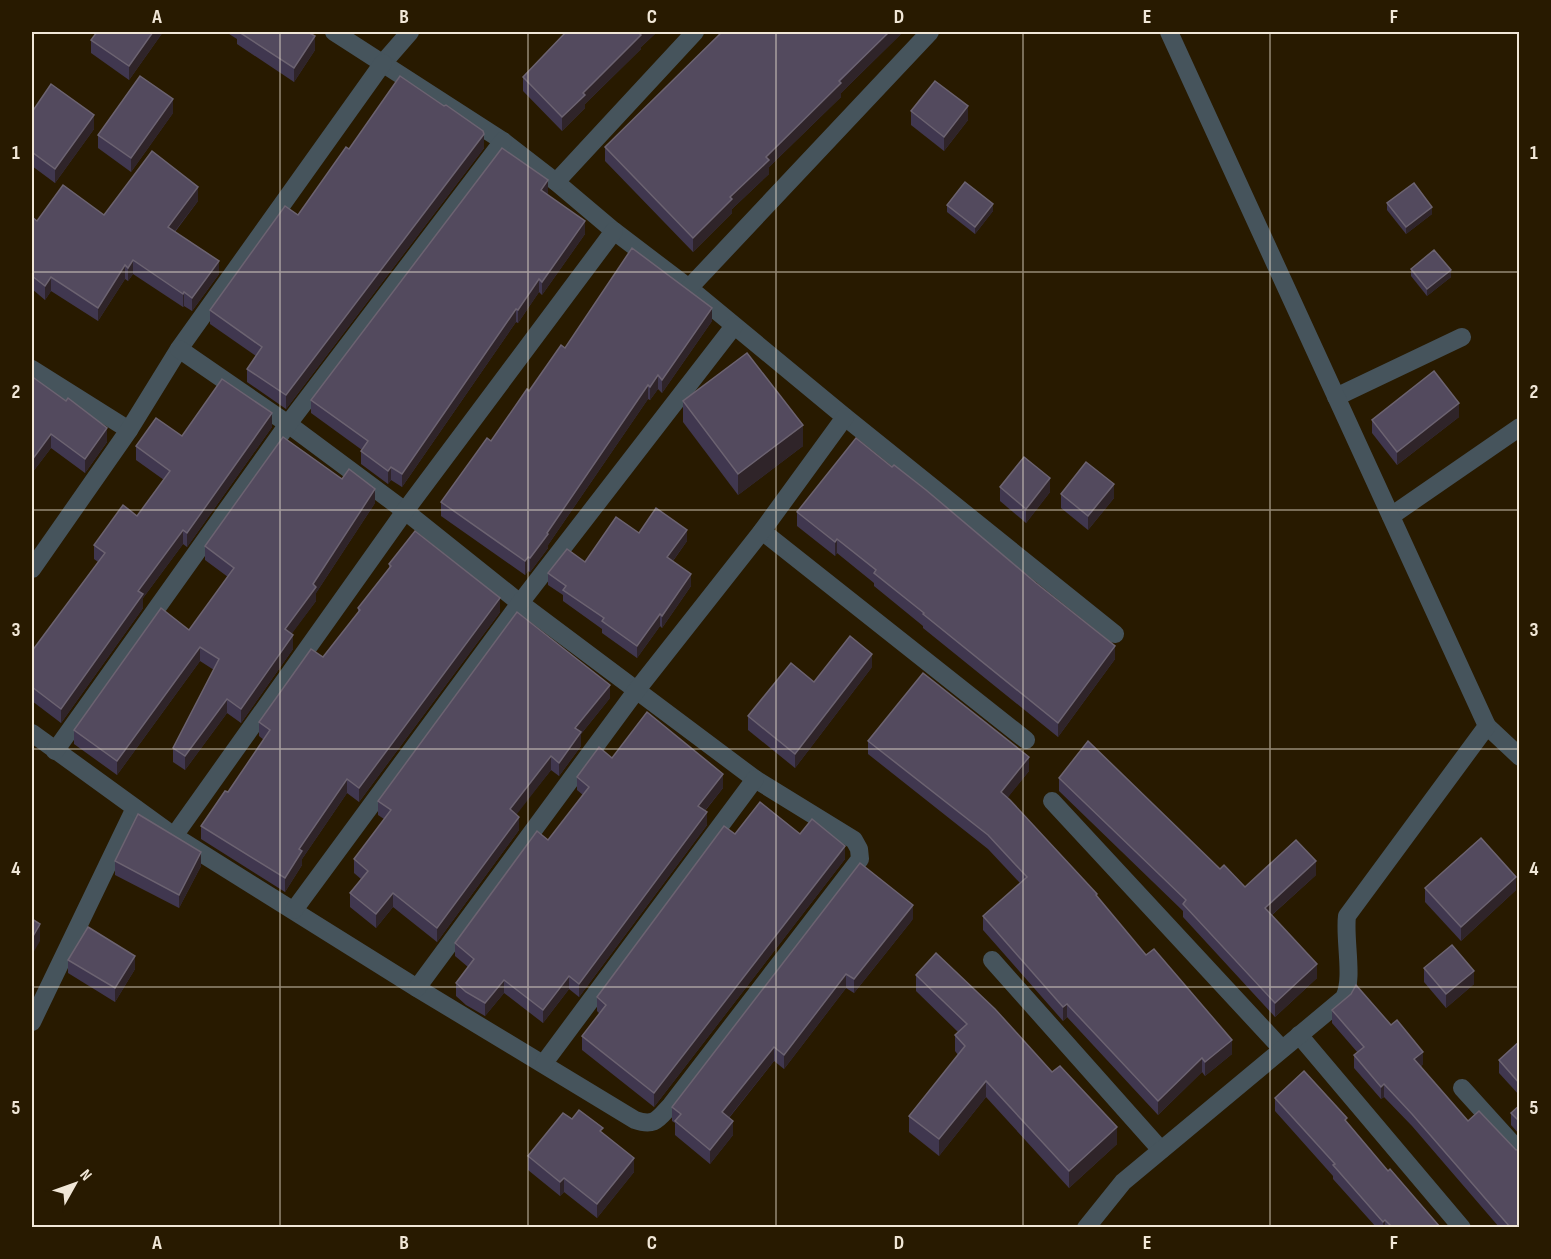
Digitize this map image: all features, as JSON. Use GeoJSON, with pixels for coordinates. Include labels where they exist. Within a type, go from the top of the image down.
{"type":"FeatureCollection","features":[{"type":"Feature","properties":{"kind":"street"},"geometry":{"type":"LineString","coordinates":[[334,32],[503,141],[689,288],[1115,634]]}},
{"type":"Feature","properties":{"kind":"street"},"geometry":{"type":"LineString","coordinates":[[32,569],[129,430],[179,349],[383,63],[410,32]]}},
{"type":"Feature","properties":{"kind":"street"},"geometry":{"type":"LineString","coordinates":[[556,182],[695,32]]}},
{"type":"Feature","properties":{"kind":"street"},"geometry":{"type":"LineString","coordinates":[[689,288],[930,32]]}},
{"type":"Feature","properties":{"kind":"street"},"geometry":{"type":"LineString","coordinates":[[1169,32],[1487,726],[1520,757]]}},
{"type":"Feature","properties":{"kind":"street"},"geometry":{"type":"LineString","coordinates":[[55,751],[288,424],[503,141]]}},
{"type":"Feature","properties":{"kind":"street"},"geometry":{"type":"LineString","coordinates":[[174,836],[405,511],[614,231]]}},
{"type":"Feature","properties":{"kind":"street"},"geometry":{"type":"LineString","coordinates":[[294,910],[520,603],[734,326]]}},
{"type":"Feature","properties":{"kind":"street"},"geometry":{"type":"LineString","coordinates":[[1336,397],[1462,337]]}},
{"type":"Feature","properties":{"kind":"street"},"geometry":{"type":"LineString","coordinates":[[32,733],[174,836],[417,988],[635,1120],[646,1124],[655,1121],[671,1105],[860,859],[860,849],[854,840],[755,779],[520,603],[405,511],[288,424],[179,349]]}},
{"type":"Feature","properties":{"kind":"street"},"geometry":{"type":"LineString","coordinates":[[32,369],[129,430]]}},
{"type":"Feature","properties":{"kind":"street"},"geometry":{"type":"LineString","coordinates":[[417,988],[636,691],[762,531],[846,417]]}},
{"type":"Feature","properties":{"kind":"street"},"geometry":{"type":"LineString","coordinates":[[1391,516],[1520,427]]}},
{"type":"Feature","properties":{"kind":"street"},"geometry":{"type":"LineString","coordinates":[[762,531],[1026,740]]}},
{"type":"Feature","properties":{"kind":"street"},"geometry":{"type":"LineString","coordinates":[[1086,1227],[1123,1182],[1344,998],[1347,992],[1345,929],[1347,916],[1354,903],[1487,726]]}},
{"type":"Feature","properties":{"kind":"street"},"geometry":{"type":"LineString","coordinates":[[544,1063],[755,779]]}},
{"type":"Feature","properties":{"kind":"street"},"geometry":{"type":"LineString","coordinates":[[1052,801],[1282,1049]]}},
{"type":"Feature","properties":{"kind":"street"},"geometry":{"type":"LineString","coordinates":[[32,1022],[135,808]]}},
{"type":"Feature","properties":{"kind":"street"},"geometry":{"type":"LineString","coordinates":[[992,960],[1161,1150]]}},
{"type":"Feature","properties":{"kind":"street"},"geometry":{"type":"LineString","coordinates":[[1299,1035],[1462,1227]]}},
{"type":"Feature","properties":{"kind":"street"},"geometry":{"type":"LineString","coordinates":[[1462,1088],[1520,1152]]}},
{"type":"Feature","properties":{"kind":"building"},"geometry":{"type":"Polygon","coordinates":[[[97,32],[153,32],[129,66],[91,40],[97,32]]]}},
{"type":"Feature","properties":{"kind":"building"},"geometry":{"type":"Polygon","coordinates":[[[239,32],[308,32],[315,36],[294,68],[239,32]]]}},
{"type":"Feature","properties":{"kind":"building"},"geometry":{"type":"Polygon","coordinates":[[[566,32],[643,32],[562,117],[523,77],[566,32]]]}},
{"type":"Feature","properties":{"kind":"building"},"geometry":{"type":"Polygon","coordinates":[[[722,32],[889,32],[766,157],[769,160],[730,197],[732,199],[693,238],[605,147],[722,32]]]}},
{"type":"Feature","properties":{"kind":"building"},"geometry":{"type":"Polygon","coordinates":[[[140,76],[173,99],[131,158],[98,135],[140,76]]]}},
{"type":"Feature","properties":{"kind":"building"},"geometry":{"type":"Polygon","coordinates":[[[400,76],[444,106],[446,105],[484,134],[286,395],[247,369],[262,347],[210,310],[285,206],[298,215],[346,147],[349,149],[400,76]]]}},
{"type":"Feature","properties":{"kind":"building"},"geometry":{"type":"Polygon","coordinates":[[[935,81],[968,106],[944,137],[911,111],[935,81]]]}},
{"type":"Feature","properties":{"kind":"building"},"geometry":{"type":"Polygon","coordinates":[[[51,84],[94,115],[55,169],[32,152],[32,112],[51,84]]]}},
{"type":"Feature","properties":{"kind":"building"},"geometry":{"type":"Polygon","coordinates":[[[502,148],[548,180],[541,190],[585,221],[542,282],[539,279],[518,310],[516,309],[402,474],[391,467],[388,471],[361,451],[368,441],[311,400],[502,148]]]}},
{"type":"Feature","properties":{"kind":"building"},"geometry":{"type":"Polygon","coordinates":[[[152,151],[198,187],[168,227],[219,261],[192,298],[133,260],[128,268],[125,265],[98,308],[51,277],[45,286],[32,276],[32,217],[37,221],[63,185],[104,215],[152,151]]]}},
{"type":"Feature","properties":{"kind":"building"},"geometry":{"type":"Polygon","coordinates":[[[965,182],[993,204],[975,227],[947,205],[965,182]]]}},
{"type":"Feature","properties":{"kind":"building"},"geometry":{"type":"Polygon","coordinates":[[[1414,183],[1432,207],[1406,227],[1387,203],[1414,183]]]}},
{"type":"Feature","properties":{"kind":"building"},"geometry":{"type":"Polygon","coordinates":[[[632,248],[712,308],[662,380],[658,375],[650,387],[648,385],[548,534],[530,558],[528,557],[525,561],[441,502],[487,438],[491,441],[561,345],[565,348],[632,248]]]}},
{"type":"Feature","properties":{"kind":"building"},"geometry":{"type":"Polygon","coordinates":[[[1434,250],[1451,270],[1427,289],[1411,269],[1434,250]]]}},
{"type":"Feature","properties":{"kind":"building"},"geometry":{"type":"Polygon","coordinates":[[[747,353],[803,425],[738,474],[683,401],[747,353]]]}},
{"type":"Feature","properties":{"kind":"building"},"geometry":{"type":"Polygon","coordinates":[[[1434,371],[1459,403],[1397,452],[1372,420],[1434,371]]]}},
{"type":"Feature","properties":{"kind":"building"},"geometry":{"type":"Polygon","coordinates":[[[34,378],[66,401],[68,398],[107,428],[85,459],[51,434],[32,460],[32,382],[34,378]]]}},
{"type":"Feature","properties":{"kind":"building"},"geometry":{"type":"Polygon","coordinates":[[[222,379],[272,413],[187,533],[183,530],[138,591],[143,594],[61,709],[32,687],[32,651],[105,553],[94,545],[123,505],[137,516],[170,471],[136,446],[156,418],[182,436],[222,379]]]}},
{"type":"Feature","properties":{"kind":"building"},"geometry":{"type":"Polygon","coordinates":[[[283,437],[342,479],[349,469],[375,489],[313,584],[316,587],[285,629],[293,635],[241,709],[227,699],[185,756],[173,748],[219,659],[200,647],[117,761],[74,730],[161,608],[189,630],[234,568],[205,546],[283,437]]]}},
{"type":"Feature","properties":{"kind":"building"},"geometry":{"type":"Polygon","coordinates":[[[856,438],[892,467],[894,465],[926,490],[1115,646],[1058,723],[874,573],[876,570],[837,539],[835,542],[797,512],[856,438]]]}},
{"type":"Feature","properties":{"kind":"building"},"geometry":{"type":"Polygon","coordinates":[[[1024,457],[1050,478],[1026,509],[1000,487],[1024,457]]]}},
{"type":"Feature","properties":{"kind":"building"},"geometry":{"type":"Polygon","coordinates":[[[1086,462],[1114,484],[1088,516],[1061,494],[1086,462]]]}},
{"type":"Feature","properties":{"kind":"building"},"geometry":{"type":"Polygon","coordinates":[[[656,508],[687,530],[667,557],[691,574],[662,616],[660,614],[637,646],[602,621],[604,618],[563,590],[566,586],[548,573],[567,549],[585,562],[616,517],[639,533],[656,508]]]}},
{"type":"Feature","properties":{"kind":"building"},"geometry":{"type":"Polygon","coordinates":[[[415,531],[500,598],[359,788],[347,779],[299,849],[302,851],[285,878],[201,826],[225,791],[228,792],[270,730],[259,722],[311,649],[323,657],[360,610],[358,608],[415,531]]]}},
{"type":"Feature","properties":{"kind":"building"},"geometry":{"type":"Polygon","coordinates":[[[517,612],[610,685],[575,728],[581,732],[559,763],[551,756],[510,809],[519,817],[437,928],[393,893],[376,914],[350,893],[368,871],[354,859],[391,810],[378,801],[517,612]]]}},
{"type":"Feature","properties":{"kind":"building"},"geometry":{"type":"Polygon","coordinates":[[[850,636],[872,654],[795,754],[748,716],[791,663],[814,682],[850,636]]]}},
{"type":"Feature","properties":{"kind":"building"},"geometry":{"type":"Polygon","coordinates":[[[923,673],[1029,757],[1001,792],[1097,894],[1146,955],[1154,949],[1232,1040],[1205,1062],[1202,1058],[1158,1101],[1067,1004],[1063,1007],[983,916],[1027,877],[988,835],[868,741],[923,673]]]}},
{"type":"Feature","properties":{"kind":"building"},"geometry":{"type":"Polygon","coordinates":[[[647,712],[723,774],[698,806],[707,812],[579,984],[569,976],[543,1010],[504,980],[485,1003],[466,992],[456,983],[474,959],[455,943],[537,831],[548,840],[589,787],[577,777],[599,747],[612,758],[647,712]]]}},
{"type":"Feature","properties":{"kind":"building"},"geometry":{"type":"Polygon","coordinates":[[[1088,741],[1220,869],[1224,865],[1245,887],[1296,840],[1316,861],[1265,908],[1317,964],[1275,1003],[1183,904],[1186,900],[1059,778],[1088,741]]]}},
{"type":"Feature","properties":{"kind":"building"},"geometry":{"type":"Polygon","coordinates":[[[760,802],[800,834],[812,819],[845,846],[654,1093],[582,1036],[606,1005],[597,997],[724,826],[735,834],[760,802]]]}},
{"type":"Feature","properties":{"kind":"building"},"geometry":{"type":"Polygon","coordinates":[[[138,814],[201,852],[179,895],[115,861],[138,814]]]}},
{"type":"Feature","properties":{"kind":"building"},"geometry":{"type":"Polygon","coordinates":[[[1481,838],[1516,877],[1461,927],[1425,888],[1481,838]]]}},
{"type":"Feature","properties":{"kind":"building"},"geometry":{"type":"Polygon","coordinates":[[[860,863],[913,905],[854,979],[846,974],[784,1055],[774,1047],[722,1112],[733,1121],[710,1150],[675,1121],[681,1114],[672,1107],[860,863]]]}},
{"type":"Feature","properties":{"kind":"building"},"geometry":{"type":"Polygon","coordinates":[[[32,919],[40,924],[32,938],[32,919]]]}},
{"type":"Feature","properties":{"kind":"building"},"geometry":{"type":"Polygon","coordinates":[[[88,927],[135,956],[115,988],[68,960],[88,927]]]}},
{"type":"Feature","properties":{"kind":"building"},"geometry":{"type":"Polygon","coordinates":[[[1452,945],[1474,971],[1446,994],[1424,968],[1452,945]]]}},
{"type":"Feature","properties":{"kind":"building"},"geometry":{"type":"Polygon","coordinates":[[[936,953],[995,1009],[1052,1072],[1060,1066],[1117,1127],[1069,1171],[986,1081],[939,1139],[909,1116],[965,1046],[955,1035],[967,1024],[916,975],[936,953]]]}},
{"type":"Feature","properties":{"kind":"building"},"geometry":{"type":"Polygon","coordinates":[[[1356,985],[1391,1025],[1397,1020],[1423,1052],[1414,1059],[1468,1121],[1479,1111],[1516,1150],[1520,1149],[1520,1227],[1510,1227],[1412,1114],[1384,1084],[1381,1087],[1354,1055],[1364,1047],[1332,1010],[1351,994],[1356,985]]]}},
{"type":"Feature","properties":{"kind":"building"},"geometry":{"type":"Polygon","coordinates":[[[1520,1041],[1520,1084],[1499,1060],[1520,1041]]]}},
{"type":"Feature","properties":{"kind":"building"},"geometry":{"type":"Polygon","coordinates":[[[1304,1071],[1347,1118],[1345,1120],[1388,1171],[1390,1169],[1440,1227],[1392,1227],[1385,1220],[1383,1222],[1333,1165],[1335,1164],[1275,1098],[1304,1071]]]}},
{"type":"Feature","properties":{"kind":"building"},"geometry":{"type":"Polygon","coordinates":[[[1520,1105],[1520,1122],[1511,1113],[1520,1105]]]}},
{"type":"Feature","properties":{"kind":"building"},"geometry":{"type":"Polygon","coordinates":[[[579,1110],[603,1128],[600,1131],[634,1158],[597,1204],[564,1178],[560,1182],[528,1156],[563,1113],[572,1119],[579,1110]]]}}]}
